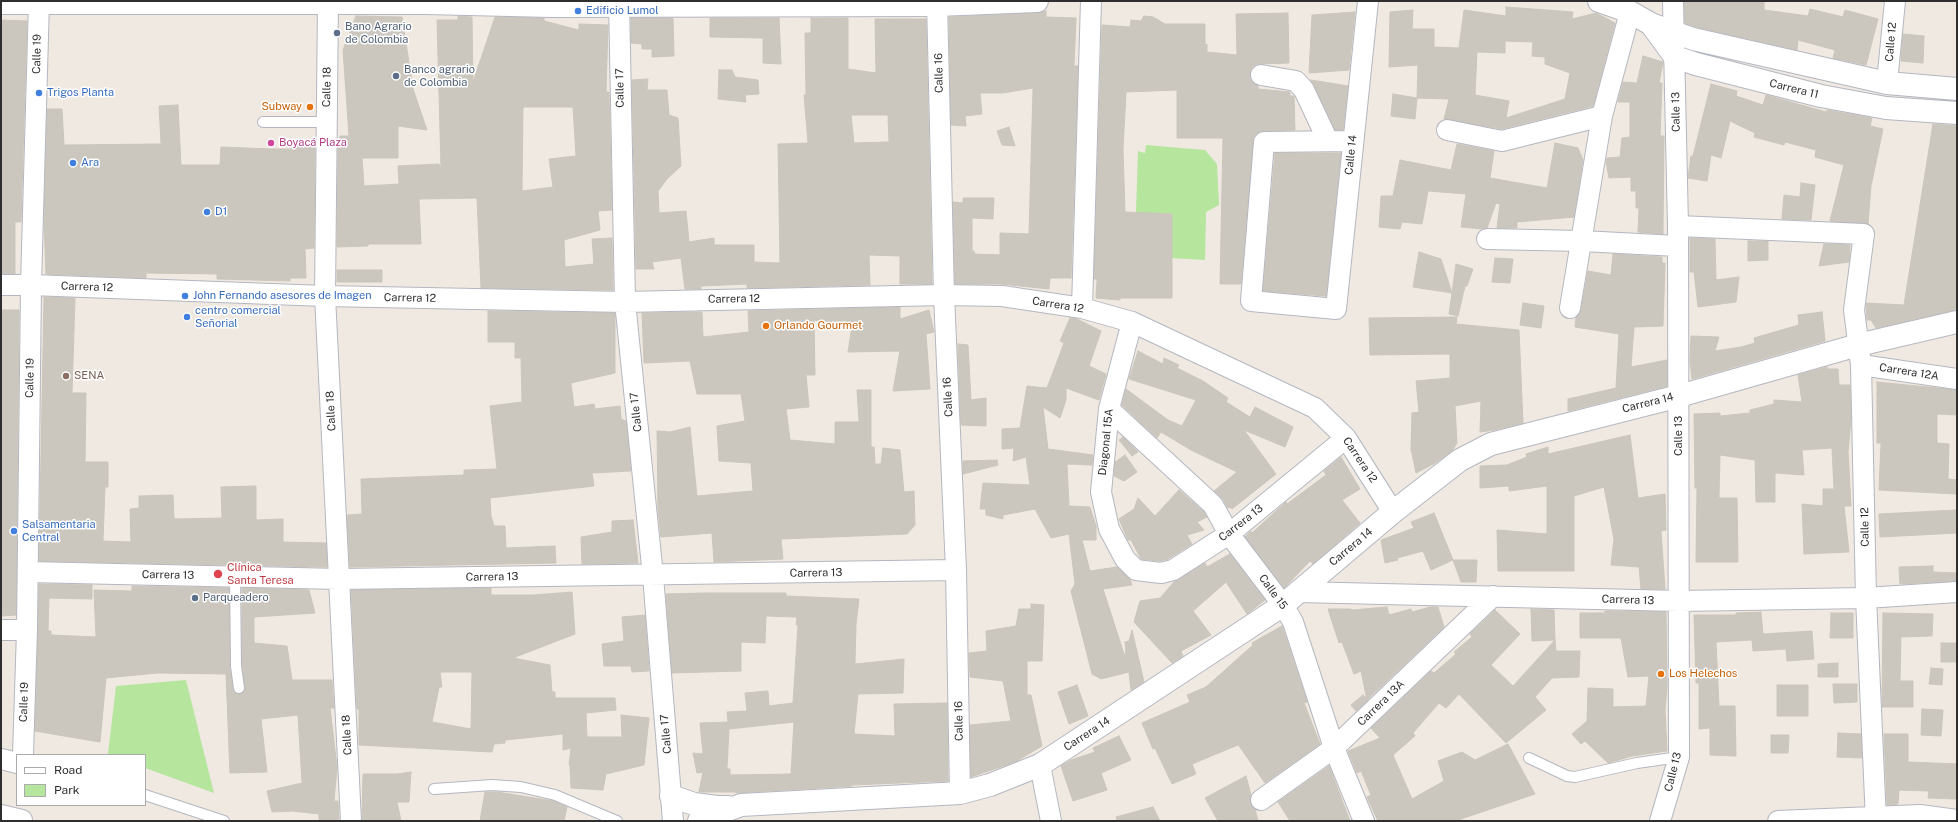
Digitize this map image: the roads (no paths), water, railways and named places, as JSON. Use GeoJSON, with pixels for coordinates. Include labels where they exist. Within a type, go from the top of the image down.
{"type":"FeatureCollection","features":[{"type":"Feature","properties":{"kind":"main road"},"geometry":{"type":"LineString","coordinates":[[1,2],[426,2],[551,4],[937,3],[1037,1]]}},
{"type":"Feature","properties":{"kind":"main road"},"geometry":{"type":"LineString","coordinates":[[1599,1],[1630,12],[1651,24],[1693,39],[1887,82],[1957,89]]}},
{"type":"Feature","properties":{"kind":"main road"},"geometry":{"type":"LineString","coordinates":[[1651,24],[1675,57]]}},
{"type":"Feature","properties":{"kind":"main road","name":"Carrera 11"},"geometry":{"type":"LineString","coordinates":[[1675,57],[1696,64],[1821,96],[1886,108],[1957,113]]}},
{"type":"Feature","properties":{"kind":"main road","name":"Carrera 14"},"geometry":{"type":"LineString","coordinates":[[699,821],[770,804],[960,793],[990,785],[1040,765],[1291,598],[1393,512],[1460,460],[1491,444],[1679,396],[1860,355],[1957,322]]}},
{"type":"Feature","properties":{"kind":"main road"},"geometry":{"type":"LineString","coordinates":[[671,796],[694,804],[736,813]]}},
{"type":"Feature","properties":{"kind":"street"},"geometry":{"type":"LineString","coordinates":[[1082,308],[1091,1]]}},
{"type":"Feature","properties":{"kind":"street","name":"Calle 14"},"geometry":{"type":"LineString","coordinates":[[1328,140],[1264,142],[1251,301],[1336,309],[1352,141],[1368,1]]}},
{"type":"Feature","properties":{"kind":"street","name":"Calle 13"},"geometry":{"type":"LineString","coordinates":[[1660,821],[1679,757],[1678,226],[1673,1]]}},
{"type":"Feature","properties":{"kind":"street","name":"Calle 12"},"geometry":{"type":"LineString","coordinates":[[1887,82],[1895,1]]}},
{"type":"Feature","properties":{"kind":"street","name":"Calle 19"},"geometry":{"type":"LineString","coordinates":[[23,754],[27,630],[32,285],[39,2]]}},
{"type":"Feature","properties":{"kind":"street","name":"Calle 18"},"geometry":{"type":"LineString","coordinates":[[328,2],[325,296],[351,821]]}},
{"type":"Feature","properties":{"kind":"street","name":"Calle 17"},"geometry":{"type":"LineString","coordinates":[[619,3],[626,302],[653,576],[673,821]]}},
{"type":"Feature","properties":{"kind":"street","name":"Calle 16"},"geometry":{"type":"LineString","coordinates":[[937,3],[944,295],[956,570],[960,793]]}},
{"type":"Feature","properties":{"kind":"street"},"geometry":{"type":"LineString","coordinates":[[1570,308],[1602,116],[1630,12]]}},
{"type":"Feature","properties":{"kind":"street"},"geometry":{"type":"LineString","coordinates":[[1261,75],[1296,81],[1304,90],[1328,140],[1352,141]]}},
{"type":"Feature","properties":{"kind":"street"},"geometry":{"type":"LineString","coordinates":[[1447,130],[1502,141],[1602,116]]}},
{"type":"Feature","properties":{"kind":"street","name":"Calle 12"},"geometry":{"type":"LineString","coordinates":[[1678,226],[1864,234],[1854,310],[1860,355],[1866,598],[1876,819]]}},
{"type":"Feature","properties":{"kind":"street"},"geometry":{"type":"LineString","coordinates":[[1487,238],[1677,246]]}},
{"type":"Feature","properties":{"kind":"street","name":"Carrera 12"},"geometry":{"type":"LineString","coordinates":[[1,285],[325,296],[626,302],[944,295],[1002,296],[1082,308],[1132,322],[1315,408],[1346,438],[1393,512]]}},
{"type":"Feature","properties":{"kind":"street","name":"Diagonal 15A"},"geometry":{"type":"LineString","coordinates":[[1125,559],[1109,529],[1101,492],[1109,409],[1132,322]]}},
{"type":"Feature","properties":{"kind":"street","name":"Carrera 12A"},"geometry":{"type":"LineString","coordinates":[[1860,355],[1957,380]]}},
{"type":"Feature","properties":{"kind":"street","name":"Calle 15"},"geometry":{"type":"LineString","coordinates":[[1109,409],[1213,505],[1229,534],[1291,598],[1293,622],[1334,748],[1364,821]]}},
{"type":"Feature","properties":{"kind":"street","name":"Carrera 13"},"geometry":{"type":"LineString","coordinates":[[1125,559],[1136,570],[1161,573],[1173,570],[1229,534],[1346,438]]}},
{"type":"Feature","properties":{"kind":"street","name":"Carrera 13"},"geometry":{"type":"LineString","coordinates":[[28,572],[340,579],[653,576],[956,570]]}},
{"type":"Feature","properties":{"kind":"street","name":"Carrera 13"},"geometry":{"type":"LineString","coordinates":[[1291,598],[1493,596],[1679,601],[1866,598],[1957,592]]}},
{"type":"Feature","properties":{"kind":"street","name":"Carrera 13A"},"geometry":{"type":"LineString","coordinates":[[1261,800],[1334,748],[1493,596]]}},
{"type":"Feature","properties":{"kind":"street"},"geometry":{"type":"LineString","coordinates":[[1,630],[27,630]]}},
{"type":"Feature","properties":{"kind":"street"},"geometry":{"type":"LineString","coordinates":[[1,759],[16,763]]}},
{"type":"Feature","properties":{"kind":"street"},"geometry":{"type":"LineString","coordinates":[[1040,765],[1051,821]]}},
{"type":"Feature","properties":{"kind":"street"},"geometry":{"type":"LineString","coordinates":[[1,815],[22,815]]}},
{"type":"Feature","properties":{"kind":"street"},"geometry":{"type":"LineString","coordinates":[[1778,821],[1876,819],[1920,815],[1957,820]]}},
{"type":"Feature","properties":{"kind":"lane"},"geometry":{"type":"LineString","coordinates":[[263,122],[326,122]]}},
{"type":"Feature","properties":{"kind":"lane"},"geometry":{"type":"LineString","coordinates":[[235,577],[236,666],[239,688]]}},
{"type":"Feature","properties":{"kind":"lane"},"geometry":{"type":"LineString","coordinates":[[1529,758],[1566,776],[1575,777],[1637,763],[1679,757]]}},
{"type":"Feature","properties":{"kind":"lane"},"geometry":{"type":"LineString","coordinates":[[434,789],[492,785],[521,787],[555,795],[617,821]]}},
{"type":"Feature","properties":{"kind":"lane"},"geometry":{"type":"LineString","coordinates":[[146,795],[224,821]]}},
{"type":"Feature","properties":{"kind":"place","name":"Edificio Lumol"},"geometry":{"type":"Point","coordinates":[578,11]}},
{"type":"Feature","properties":{"kind":"place","name":"Bano Agrario de Colombia"},"geometry":{"type":"Point","coordinates":[337,33]}},
{"type":"Feature","properties":{"kind":"place","name":"Banco agrario de Colombia"},"geometry":{"type":"Point","coordinates":[396,76]}},
{"type":"Feature","properties":{"kind":"place","name":"Trigos Planta"},"geometry":{"type":"Point","coordinates":[39,93]}},
{"type":"Feature","properties":{"kind":"place","name":"Subway"},"geometry":{"type":"Point","coordinates":[310,107]}},
{"type":"Feature","properties":{"kind":"place","name":"Boyacá Plaza"},"geometry":{"type":"Point","coordinates":[271,143]}},
{"type":"Feature","properties":{"kind":"place","name":"Ara"},"geometry":{"type":"Point","coordinates":[73,163]}},
{"type":"Feature","properties":{"kind":"place","name":"D1"},"geometry":{"type":"Point","coordinates":[207,212]}},
{"type":"Feature","properties":{"kind":"place","name":"John Fernando asesores de Imagen"},"geometry":{"type":"Point","coordinates":[185,296]}},
{"type":"Feature","properties":{"kind":"place","name":"centro comercial Señorial"},"geometry":{"type":"Point","coordinates":[187,317]}},
{"type":"Feature","properties":{"kind":"place","name":"Orlando Gourmet"},"geometry":{"type":"Point","coordinates":[766,326]}},
{"type":"Feature","properties":{"kind":"place","name":"SENA"},"geometry":{"type":"Point","coordinates":[66,376]}},
{"type":"Feature","properties":{"kind":"place","name":"Salsamentaria Central"},"geometry":{"type":"Point","coordinates":[14,531]}},
{"type":"Feature","properties":{"kind":"place","name":"Clínica Santa Teresa"},"geometry":{"type":"Point","coordinates":[218,574]}},
{"type":"Feature","properties":{"kind":"place","name":"Parqueadero"},"geometry":{"type":"Point","coordinates":[195,598]}},
{"type":"Feature","properties":{"kind":"place","name":"Los Helechos"},"geometry":{"type":"Point","coordinates":[1661,674]}}]}
